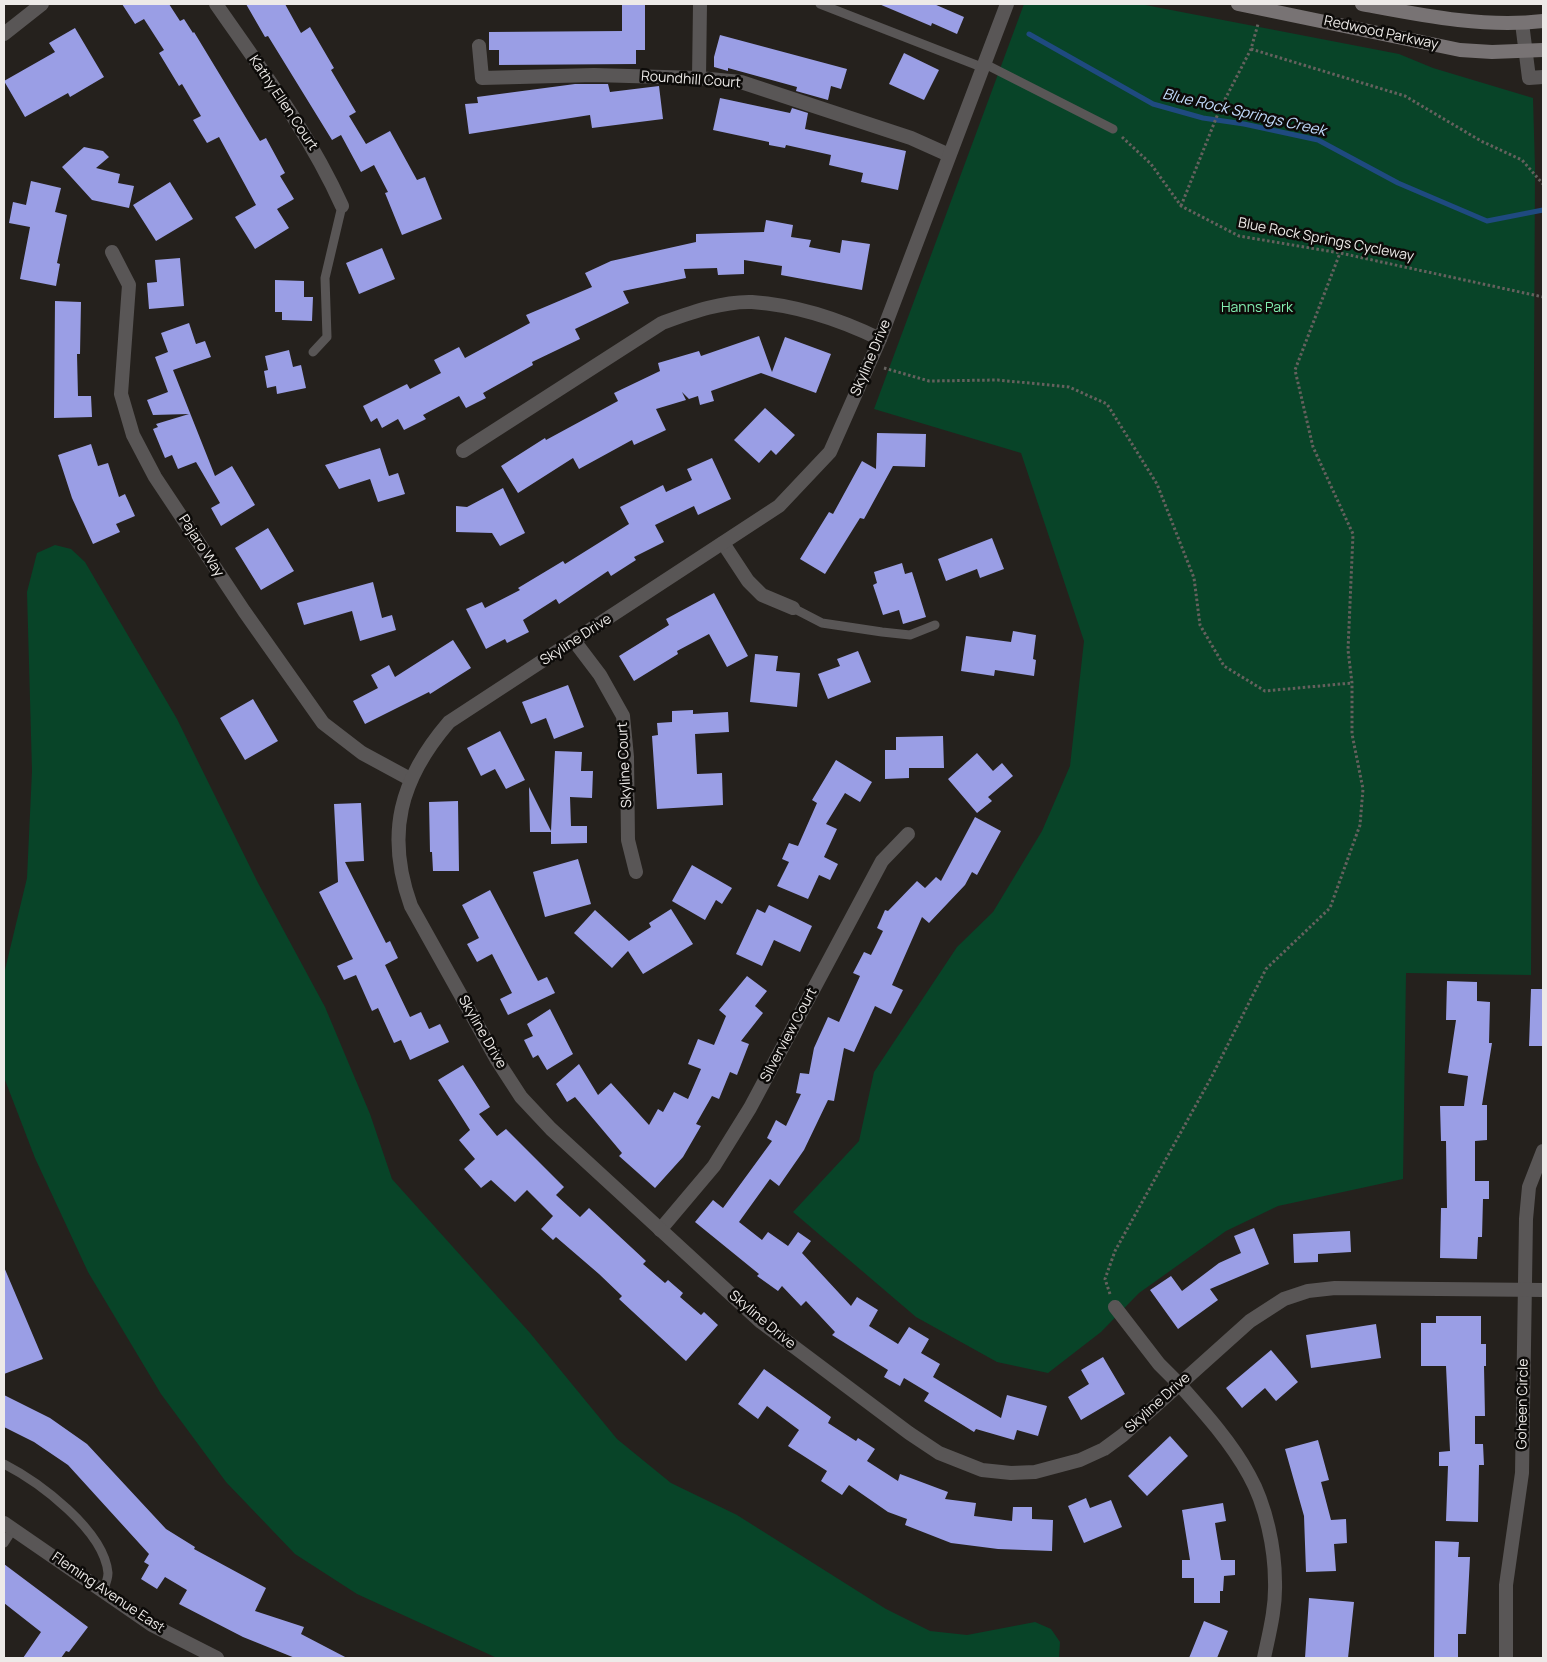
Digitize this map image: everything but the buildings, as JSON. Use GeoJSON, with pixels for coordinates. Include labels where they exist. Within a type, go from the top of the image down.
{"type":"FeatureCollection","features":[{"type":"Feature","properties":{"kind":"main road","name":"Redwood Parkway"},"geometry":{"type":"LineString","coordinates":[[1238,4],[1460,50],[1543,50]]}},
{"type":"Feature","properties":{"kind":"main road","name":"Redwood Parkway"},"geometry":{"type":"LineString","coordinates":[[1362,4],[1400,8],[1472,22],[1522,23],[1543,21]]}},
{"type":"Feature","properties":{"kind":"street"},"geometry":{"type":"LineString","coordinates":[[4,34],[42,4]]}},
{"type":"Feature","properties":{"kind":"street","name":"Kathy Ellen Court"},"geometry":{"type":"LineString","coordinates":[[216,4],[303,130],[324,166],[342,206]]}},
{"type":"Feature","properties":{"kind":"street"},"geometry":{"type":"LineString","coordinates":[[699,78],[700,4]]}},
{"type":"Feature","properties":{"kind":"street","name":"Skyline Drive"},"geometry":{"type":"LineString","coordinates":[[1007,4],[880,340],[830,452],[779,506],[574,642],[469,707],[449,722],[429,745],[410,779],[401,814],[398,852],[401,878],[411,906],[497,1060],[521,1097],[552,1129],[761,1322],[909,1433],[940,1453],[982,1470],[1010,1473],[1034,1472],[1080,1460],[1104,1448],[1123,1435],[1250,1321],[1284,1299],[1308,1291],[1335,1288],[1543,1290]]}},
{"type":"Feature","properties":{"kind":"street"},"geometry":{"type":"LineString","coordinates":[[1522,23],[1529,78],[1543,77]]}},
{"type":"Feature","properties":{"kind":"street","name":"Roundhill Court"},"geometry":{"type":"LineString","coordinates":[[479,46],[482,78],[594,75],[699,78],[741,82],[796,98],[911,138],[949,155]]}},
{"type":"Feature","properties":{"kind":"street","name":"Pajaro Way"},"geometry":{"type":"LineString","coordinates":[[112,252],[129,285],[121,394],[133,435],[155,477],[244,611],[323,722],[362,753],[410,779]]}},
{"type":"Feature","properties":{"kind":"street"},"geometry":{"type":"LineString","coordinates":[[463,451],[662,322],[687,314],[718,306],[751,302],[800,310],[836,320],[880,340]]}},
{"type":"Feature","properties":{"kind":"street"},"geometry":{"type":"LineString","coordinates":[[723,542],[748,581],[762,595],[793,608]]}},
{"type":"Feature","properties":{"kind":"street","name":"Skyline Court"},"geometry":{"type":"LineString","coordinates":[[574,642],[600,675],[623,716],[627,757],[628,840],[636,872]]}},
{"type":"Feature","properties":{"kind":"street","name":"Silverview Court"},"geometry":{"type":"LineString","coordinates":[[660,1230],[714,1166],[763,1083],[882,861],[908,834]]}},
{"type":"Feature","properties":{"kind":"street","name":"Goheen Circle"},"geometry":{"type":"LineString","coordinates":[[1506,1658],[1506,1585],[1522,1473],[1529,1187],[1543,1151]]}},
{"type":"Feature","properties":{"kind":"street"},"geometry":{"type":"LineString","coordinates":[[1115,1307],[1159,1364],[1180,1384],[1214,1424],[1250,1476],[1265,1519],[1273,1550],[1275,1584],[1272,1620],[1264,1658]]}},
{"type":"Feature","properties":{"kind":"street","name":"Fleming Avenue East"},"geometry":{"type":"LineString","coordinates":[[8,1526],[152,1625],[199,1654],[217,1658]]}},
{"type":"Feature","properties":{"kind":"lane"},"geometry":{"type":"LineString","coordinates":[[820,4],[984,66],[1113,129]]}},
{"type":"Feature","properties":{"kind":"lane"},"geometry":{"type":"LineString","coordinates":[[312,352],[327,337],[326,278],[342,206]]}},
{"type":"Feature","properties":{"kind":"lane"},"geometry":{"type":"LineString","coordinates":[[793,608],[822,624],[882,632],[910,635],[935,625]]}},
{"type":"Feature","properties":{"kind":"lane"},"geometry":{"type":"LineString","coordinates":[[4,1464],[21,1473],[63,1503],[90,1534],[105,1559],[108,1575],[103,1591]]}},
{"type":"Feature","properties":{"kind":"lane"},"geometry":{"type":"LineString","coordinates":[[4,1543],[8,1526]]}},
{"type":"Feature","properties":{"kind":"path"},"geometry":{"type":"LineString","coordinates":[[1181,206],[1214,129],[1219,111],[1251,49],[1262,9]]}},
{"type":"Feature","properties":{"kind":"path"},"geometry":{"type":"LineString","coordinates":[[1251,49],[1405,96],[1481,140],[1522,160],[1543,184]]}},
{"type":"Feature","properties":{"kind":"path","name":"Blue Rock Springs Cycleway"},"geometry":{"type":"LineString","coordinates":[[1113,129],[1151,164],[1181,206],[1239,236],[1340,253],[1543,296]]}},
{"type":"Feature","properties":{"kind":"path"},"geometry":{"type":"LineString","coordinates":[[1115,1307],[1105,1279],[1115,1251],[1212,1076],[1266,969],[1330,908],[1360,825],[1363,789],[1352,734],[1352,683],[1348,650],[1353,534],[1313,447],[1295,370],[1340,253]]}},
{"type":"Feature","properties":{"kind":"path"},"geometry":{"type":"LineString","coordinates":[[869,364],[929,381],[998,380],[1069,387],[1108,404],[1157,484],[1194,578],[1200,625],[1224,666],[1265,691],[1352,683]]}},
{"type":"Feature","properties":{"kind":"green space","name":"Hanns Park"},"geometry":{"type":"Polygon","coordinates":[[[1024,4],[1140,4],[1399,54],[1433,68],[1533,98],[1535,168],[1531,975],[1406,973],[1403,1179],[1278,1206],[1226,1231],[1139,1293],[1101,1332],[1048,1373],[997,1362],[916,1317],[793,1212],[859,1141],[874,1072],[957,947],[993,912],[1042,831],[1070,766],[1084,641],[1021,453],[874,409],[1024,4]]]}},
{"type":"Feature","properties":{"kind":"green space"},"geometry":{"type":"Polygon","coordinates":[[[55,545],[71,549],[85,562],[177,719],[257,881],[325,1007],[370,1114],[392,1179],[530,1333],[617,1439],[671,1483],[737,1515],[886,1609],[930,1631],[967,1635],[1035,1622],[1051,1629],[1060,1642],[1059,1658],[497,1658],[357,1594],[295,1554],[226,1482],[161,1394],[88,1272],[35,1158],[5,1080],[4,974],[27,878],[32,771],[27,592],[37,553],[55,545]]]}},
{"type":"Feature","properties":{"kind":"waterway","name":"Blue Rock Springs Creek"},"geometry":{"type":"LineString","coordinates":[[1029,34],[1153,104],[1203,118],[1244,124],[1318,140],[1398,183],[1487,221],[1543,210]]}}]}
